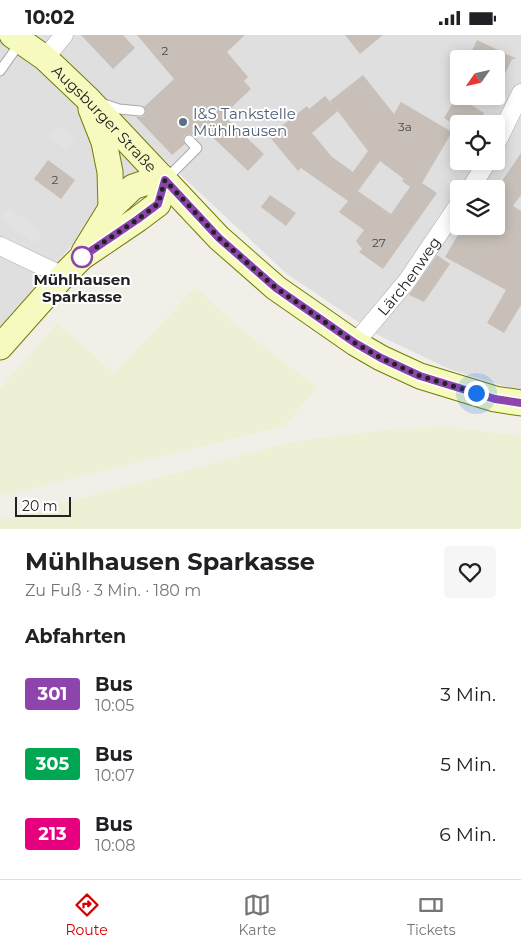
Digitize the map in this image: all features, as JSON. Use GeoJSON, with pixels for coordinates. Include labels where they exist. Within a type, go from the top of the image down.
{"type":"FeatureCollection","features":[{"type":"Feature","properties":{"kind":"main road","name":"Augsburger Straße"},"geometry":{"type":"LineString","coordinates":[[17,38],[46,58],[88,99],[219,238],[269,282],[355,343],[381,358],[420,376],[495,399],[521,403]]}},
{"type":"Feature","properties":{"kind":"main road"},"geometry":{"type":"LineString","coordinates":[[88,99],[104,142],[110,172],[111,208]]}},
{"type":"Feature","properties":{"kind":"main road"},"geometry":{"type":"LineString","coordinates":[[0,347],[82,257],[158,204],[163,179],[133,187],[111,208],[82,257]]}},
{"type":"Feature","properties":{"kind":"street"},"geometry":{"type":"LineString","coordinates":[[46,58],[64,35]]}},
{"type":"Feature","properties":{"kind":"street"},"geometry":{"type":"LineString","coordinates":[[505,126],[521,93]]}},
{"type":"Feature","properties":{"kind":"street","name":"Lärchenweg"},"geometry":{"type":"LineString","coordinates":[[355,343],[406,281],[450,217]]}},
{"type":"Feature","properties":{"kind":"street"},"geometry":{"type":"LineString","coordinates":[[0,246],[63,276]]}},
{"type":"Feature","properties":{"kind":"lane"},"geometry":{"type":"LineString","coordinates":[[0,71],[17,38]]}},
{"type":"Feature","properties":{"kind":"lane"},"geometry":{"type":"LineString","coordinates":[[88,99],[120,109],[140,111]]}},
{"type":"Feature","properties":{"kind":"lane"},"geometry":{"type":"LineString","coordinates":[[163,179],[197,147],[190,140]]}},
{"type":"Feature","properties":{"kind":"shaded area"},"geometry":{"type":"Polygon","coordinates":[[[0,35],[521,35],[521,391],[449,369],[376,334],[287,274],[155,151],[0,327],[0,35]]]}},
{"type":"Feature","properties":{"kind":"shaded area"},"geometry":{"type":"Polygon","coordinates":[[[57,125],[75,139],[66,150],[48,137],[57,125]]]}},
{"type":"Feature","properties":{"kind":"shaded area"},"geometry":{"type":"Polygon","coordinates":[[[9,208],[43,232],[35,244],[1,219],[9,208]]]}},
{"type":"Feature","properties":{"kind":"green space"},"geometry":{"type":"Polygon","coordinates":[[[196,287],[235,324],[317,388],[284,426],[0,496],[0,389],[57,323],[114,373],[196,287]]]}},
{"type":"Feature","properties":{"kind":"green space"},"geometry":{"type":"Polygon","coordinates":[[[450,427],[521,436],[521,529],[0,529],[0,520],[295,441],[395,429],[450,427]]]}},
{"type":"Feature","properties":{"kind":"building"},"geometry":{"type":"Polygon","coordinates":[[[81,35],[123,35],[135,48],[113,69],[81,35]]]}},
{"type":"Feature","properties":{"kind":"building"},"geometry":{"type":"Polygon","coordinates":[[[137,35],[245,35],[227,52],[248,77],[244,81],[251,89],[224,116],[264,154],[248,171],[203,128],[194,136],[190,134],[185,135],[183,139],[185,144],[172,155],[136,117],[145,115],[144,107],[174,79],[137,35]]]}},
{"type":"Feature","properties":{"kind":"building"},"geometry":{"type":"Polygon","coordinates":[[[345,35],[383,35],[360,54],[345,35]]]}},
{"type":"Feature","properties":{"kind":"building"},"geometry":{"type":"Polygon","coordinates":[[[477,40],[498,50],[472,50],[477,40]]]}},
{"type":"Feature","properties":{"kind":"building"},"geometry":{"type":"Polygon","coordinates":[[[505,53],[517,59],[512,59],[505,74],[505,53]]]}},
{"type":"Feature","properties":{"kind":"building"},"geometry":{"type":"Polygon","coordinates":[[[363,75],[394,114],[401,102],[450,131],[450,135],[422,183],[437,193],[383,269],[359,252],[362,249],[356,241],[364,230],[339,212],[348,201],[301,168],[298,171],[269,136],[307,106],[309,109],[325,96],[335,107],[330,101],[363,75]],[[338,111],[312,133],[332,157],[353,172],[368,151],[338,111]],[[380,161],[358,191],[391,214],[410,187],[402,181],[404,179],[380,161]]]}},
{"type":"Feature","properties":{"kind":"building"},"geometry":{"type":"Polygon","coordinates":[[[452,105],[471,105],[484,113],[483,115],[450,115],[450,122],[444,118],[452,105]]]}},
{"type":"Feature","properties":{"kind":"building"},"geometry":{"type":"Polygon","coordinates":[[[521,153],[521,195],[513,206],[521,211],[521,305],[504,333],[487,323],[506,290],[445,257],[458,235],[505,235],[505,180],[503,180],[521,153]]]}},
{"type":"Feature","properties":{"kind":"building"},"geometry":{"type":"Polygon","coordinates":[[[48,160],[75,180],[61,199],[34,179],[48,160]]]}},
{"type":"Feature","properties":{"kind":"building"},"geometry":{"type":"Polygon","coordinates":[[[270,195],[296,213],[286,226],[261,207],[270,195]]]}},
{"type":"Feature","properties":{"kind":"building"},"geometry":{"type":"Polygon","coordinates":[[[437,255],[450,264],[424,302],[409,295],[437,255]]]}},
{"type":"Feature","properties":{"kind":"bus line","name":"301"},"geometry":{"type":"LineString","coordinates":[[82,257],[158,204],[165,180],[219,238],[276,288],[355,343],[381,358],[420,376],[495,399],[521,403]]}},
{"type":"Feature","properties":{"kind":"place","name":"I&S Tankstelle Mühlhausen"},"geometry":{"type":"Point","coordinates":[183,122]}},
{"type":"Feature","properties":{"kind":"place","name":"Mühlhausen Sparkasse"},"geometry":{"type":"Point","coordinates":[82,257]}},
{"type":"Feature","properties":{"kind":"route"},"geometry":{"type":"LineString","coordinates":[[82,257],[158,204],[165,180],[219,238],[276,288],[355,343],[381,358],[420,376],[476,393]]}}]}
